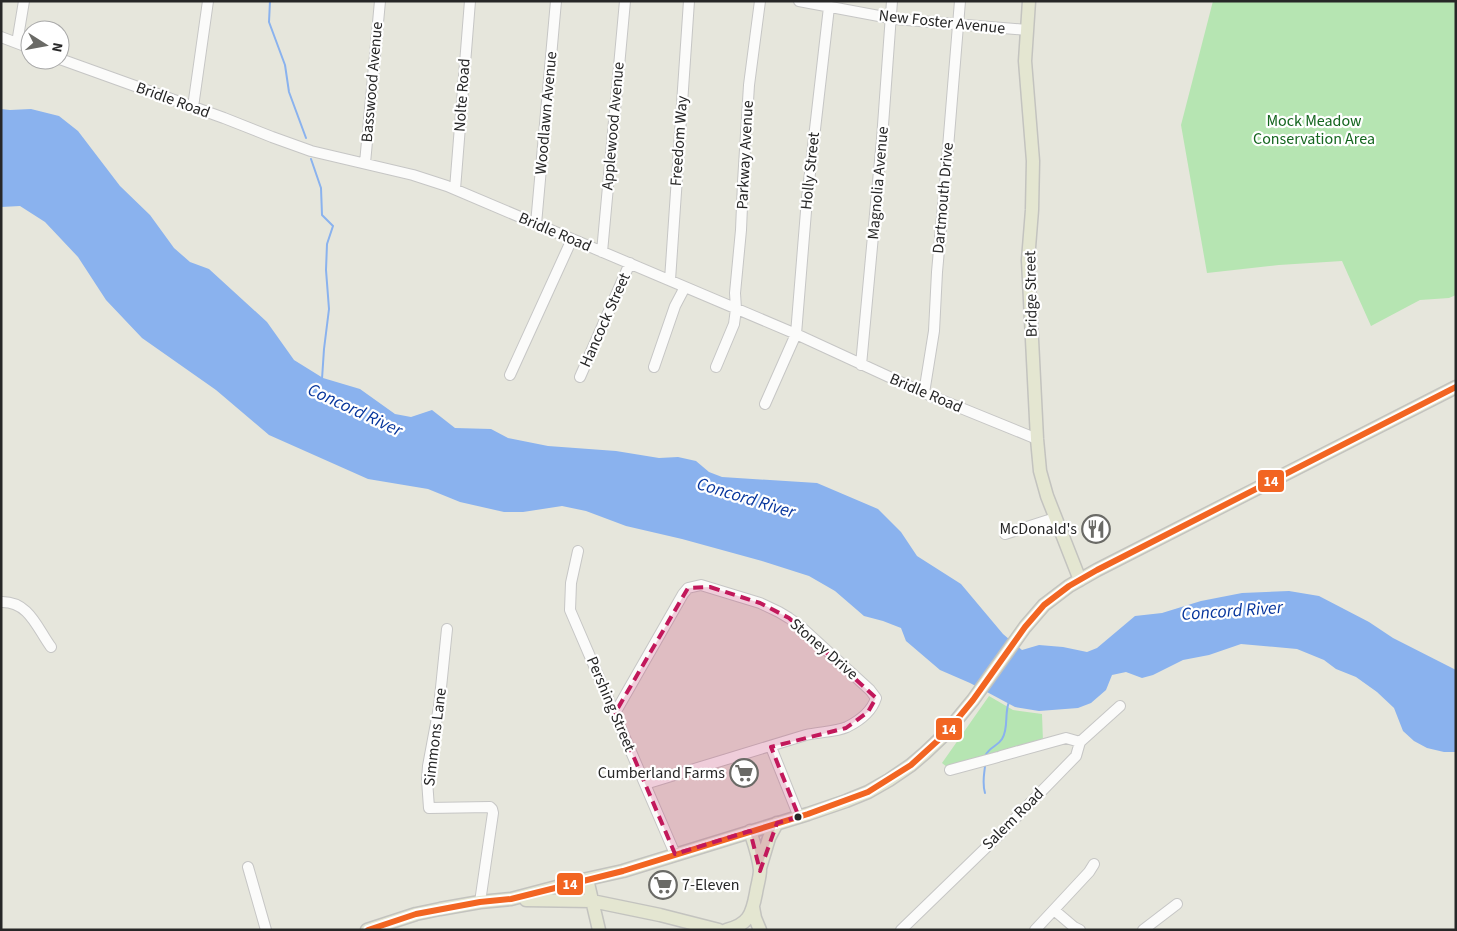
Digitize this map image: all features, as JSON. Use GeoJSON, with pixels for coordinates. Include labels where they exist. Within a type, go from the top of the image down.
{"type":"FeatureCollection","features":[{"type":"Feature","properties":{"kind":"main road","name":"Bridge Street"},"geometry":{"type":"LineString","coordinates":[[1029,1],[1025,61],[1033,161],[1028,260],[1037,440],[1040,471],[1047,496],[1080,580]]}},
{"type":"Feature","properties":{"kind":"main road"},"geometry":{"type":"LineString","coordinates":[[511,899],[622,871],[846,801],[868,792],[911,765],[945,734],[973,700],[1025,627],[1044,605],[1069,586],[1456,387]]}},
{"type":"Feature","properties":{"kind":"main road"},"geometry":{"type":"LineString","coordinates":[[726,930],[741,925],[749,916],[753,907],[769,838],[777,823]]}},
{"type":"Feature","properties":{"kind":"main road"},"geometry":{"type":"LineString","coordinates":[[750,831],[760,871]]}},
{"type":"Feature","properties":{"kind":"main road"},"geometry":{"type":"LineString","coordinates":[[587,879],[599,928]]}},
{"type":"Feature","properties":{"kind":"main road"},"geometry":{"type":"LineString","coordinates":[[367,930],[416,914],[480,902],[511,899],[592,902],[660,915],[719,930]]}},
{"type":"Feature","properties":{"kind":"main road"},"geometry":{"type":"LineString","coordinates":[[599,928],[606,911],[614,906]]}},
{"type":"Feature","properties":{"kind":"main road"},"geometry":{"type":"LineString","coordinates":[[753,907],[760,930]]}},
{"type":"Feature","properties":{"kind":"street"},"geometry":{"type":"LineString","coordinates":[[1,37],[18,43],[24,1]]}},
{"type":"Feature","properties":{"kind":"street"},"geometry":{"type":"LineString","coordinates":[[193,107],[208,1]]}},
{"type":"Feature","properties":{"kind":"street","name":"Basswood Avenue"},"geometry":{"type":"LineString","coordinates":[[365,163],[380,1]]}},
{"type":"Feature","properties":{"kind":"street","name":"Nolte Road"},"geometry":{"type":"LineString","coordinates":[[455,189],[470,1]]}},
{"type":"Feature","properties":{"kind":"street","name":"Woodlawn Avenue"},"geometry":{"type":"LineString","coordinates":[[536,224],[556,1]]}},
{"type":"Feature","properties":{"kind":"street","name":"Applewood Avenue"},"geometry":{"type":"LineString","coordinates":[[602,252],[625,1]]}},
{"type":"Feature","properties":{"kind":"street","name":"Freedom Way"},"geometry":{"type":"LineString","coordinates":[[670,280],[689,1]]}},
{"type":"Feature","properties":{"kind":"street","name":"Parkway Avenue"},"geometry":{"type":"LineString","coordinates":[[716,367],[734,324],[736,309],[735,293],[742,230],[749,85],[760,1]]}},
{"type":"Feature","properties":{"kind":"street","name":"New Foster Avenue"},"geometry":{"type":"LineString","coordinates":[[799,1],[892,18],[1027,30]]}},
{"type":"Feature","properties":{"kind":"street","name":"Magnolia Avenue"},"geometry":{"type":"LineString","coordinates":[[861,365],[892,1]]}},
{"type":"Feature","properties":{"kind":"street","name":"Dartmouth Drive"},"geometry":{"type":"LineString","coordinates":[[924,393],[934,331],[937,272],[960,1]]}},
{"type":"Feature","properties":{"kind":"street","name":"Holly Street"},"geometry":{"type":"LineString","coordinates":[[765,404],[796,334],[807,199],[829,7]]}},
{"type":"Feature","properties":{"kind":"street","name":"Bridle Road"},"geometry":{"type":"LineString","coordinates":[[70,63],[311,151],[413,175],[455,189],[796,334],[924,393],[1037,440]]}},
{"type":"Feature","properties":{"kind":"street"},"geometry":{"type":"LineString","coordinates":[[510,375],[572,239]]}},
{"type":"Feature","properties":{"kind":"street","name":"Hancock Street"},"geometry":{"type":"LineString","coordinates":[[580,377],[630,263]]}},
{"type":"Feature","properties":{"kind":"street"},"geometry":{"type":"LineString","coordinates":[[654,366],[675,306],[685,287]]}},
{"type":"Feature","properties":{"kind":"street"},"geometry":{"type":"LineString","coordinates":[[1005,534],[1055,518]]}},
{"type":"Feature","properties":{"kind":"street","name":"Pershing Street"},"geometry":{"type":"LineString","coordinates":[[578,551],[571,583],[570,610],[675,854]]}},
{"type":"Feature","properties":{"kind":"street","name":"Stoney Drive"},"geometry":{"type":"LineString","coordinates":[[615,713],[683,594],[688,588],[701,585],[760,603],[789,618],[870,690],[876,698],[874,706],[858,721],[846,728],[808,735],[771,747]]}},
{"type":"Feature","properties":{"kind":"street"},"geometry":{"type":"LineString","coordinates":[[1,602],[13,603],[25,609],[32,616],[41,634],[51,647]]}},
{"type":"Feature","properties":{"kind":"street","name":"Simmons Lane"},"geometry":{"type":"LineString","coordinates":[[447,629],[439,707],[428,766],[429,808],[490,807],[492,809],[493,813],[480,902]]}},
{"type":"Feature","properties":{"kind":"street","name":"Salem Road"},"geometry":{"type":"LineString","coordinates":[[900,930],[997,837],[1076,756],[1080,742],[1120,706]]}},
{"type":"Feature","properties":{"kind":"street"},"geometry":{"type":"LineString","coordinates":[[950,770],[1066,738],[1080,742]]}},
{"type":"Feature","properties":{"kind":"street"},"geometry":{"type":"LineString","coordinates":[[645,784],[771,747],[799,816]]}},
{"type":"Feature","properties":{"kind":"street"},"geometry":{"type":"LineString","coordinates":[[1035,930],[1089,872],[1094,864]]}},
{"type":"Feature","properties":{"kind":"street"},"geometry":{"type":"LineString","coordinates":[[248,867],[266,930]]}},
{"type":"Feature","properties":{"kind":"street"},"geometry":{"type":"LineString","coordinates":[[1143,930],[1177,904]]}},
{"type":"Feature","properties":{"kind":"street"},"geometry":{"type":"LineString","coordinates":[[1054,910],[1074,928],[1080,930]]}},
{"type":"Feature","properties":{"kind":"highlighted area"},"geometry":{"type":"Polygon","coordinates":[[[710,587],[760,603],[789,618],[876,698],[868,712],[846,728],[771,747],[799,817],[777,823],[760,871],[750,831],[675,854],[615,713],[688,588],[710,587]]]}},
{"type":"Feature","properties":{"kind":"green space","name":"Mock Meadow Conservation Area"},"geometry":{"type":"Polygon","coordinates":[[[1213,1],[1456,1],[1456,295],[1449,298],[1420,300],[1371,326],[1342,261],[1279,265],[1207,273],[1181,125],[1213,1]]]}},
{"type":"Feature","properties":{"kind":"green space"},"geometry":{"type":"Polygon","coordinates":[[[989,696],[1013,710],[1042,714],[1043,742],[947,767],[942,763],[989,696]]]}},
{"type":"Feature","properties":{"kind":"water","name":"Concord River"},"geometry":{"type":"Polygon","coordinates":[[[1,109],[31,109],[59,116],[78,131],[120,186],[150,215],[174,248],[190,262],[209,269],[267,322],[294,360],[323,378],[360,389],[395,414],[411,417],[432,410],[455,428],[491,429],[508,438],[548,446],[616,451],[659,458],[678,457],[696,461],[709,472],[722,477],[817,483],[878,509],[901,532],[917,556],[961,584],[1003,634],[1022,650],[1039,645],[1087,652],[1097,648],[1135,616],[1162,613],[1201,601],[1242,593],[1289,591],[1319,596],[1369,622],[1393,638],[1456,670],[1456,752],[1444,752],[1427,748],[1414,741],[1403,731],[1394,708],[1377,692],[1356,677],[1336,669],[1324,660],[1297,649],[1241,644],[1209,655],[1183,660],[1153,675],[1142,678],[1126,672],[1112,675],[1106,690],[1091,703],[1078,708],[1039,711],[1015,707],[970,683],[940,670],[906,641],[901,628],[864,616],[835,591],[809,576],[682,539],[626,526],[586,511],[562,506],[523,512],[504,512],[460,502],[428,489],[368,479],[269,435],[216,390],[142,338],[106,300],[78,257],[45,222],[20,206],[1,207],[1,109]]]}},
{"type":"Feature","properties":{"kind":"waterway"},"geometry":{"type":"LineString","coordinates":[[270,1],[269,22],[285,65],[289,92],[306,138]]}},
{"type":"Feature","properties":{"kind":"waterway","name":"Concord River"},"geometry":{"type":"LineString","coordinates":[[311,159],[321,188],[322,215],[333,226],[327,244],[326,270],[329,309],[322,379]]}},
{"type":"Feature","properties":{"kind":"waterway"},"geometry":{"type":"LineString","coordinates":[[985,756],[989,750],[1000,742],[1004,735],[1009,702]]}},
{"type":"Feature","properties":{"kind":"waterway"},"geometry":{"type":"LineString","coordinates":[[985,766],[983,783],[985,793]]}},
{"type":"Feature","properties":{"kind":"transit line","name":"14"},"geometry":{"type":"LineString","coordinates":[[368,930],[416,914],[480,902],[511,899],[623,871],[808,814],[868,792],[911,765],[945,734],[973,700],[1025,627],[1044,605],[1069,586],[1456,387]]}},
{"type":"Feature","properties":{"kind":"place","name":"McDonald's"},"geometry":{"type":"Point","coordinates":[1096,529]}},
{"type":"Feature","properties":{"kind":"place","name":"Cumberland Farms"},"geometry":{"type":"Point","coordinates":[744,773]}},
{"type":"Feature","properties":{"kind":"place","name":"7-Eleven"},"geometry":{"type":"Point","coordinates":[663,885]}}]}
